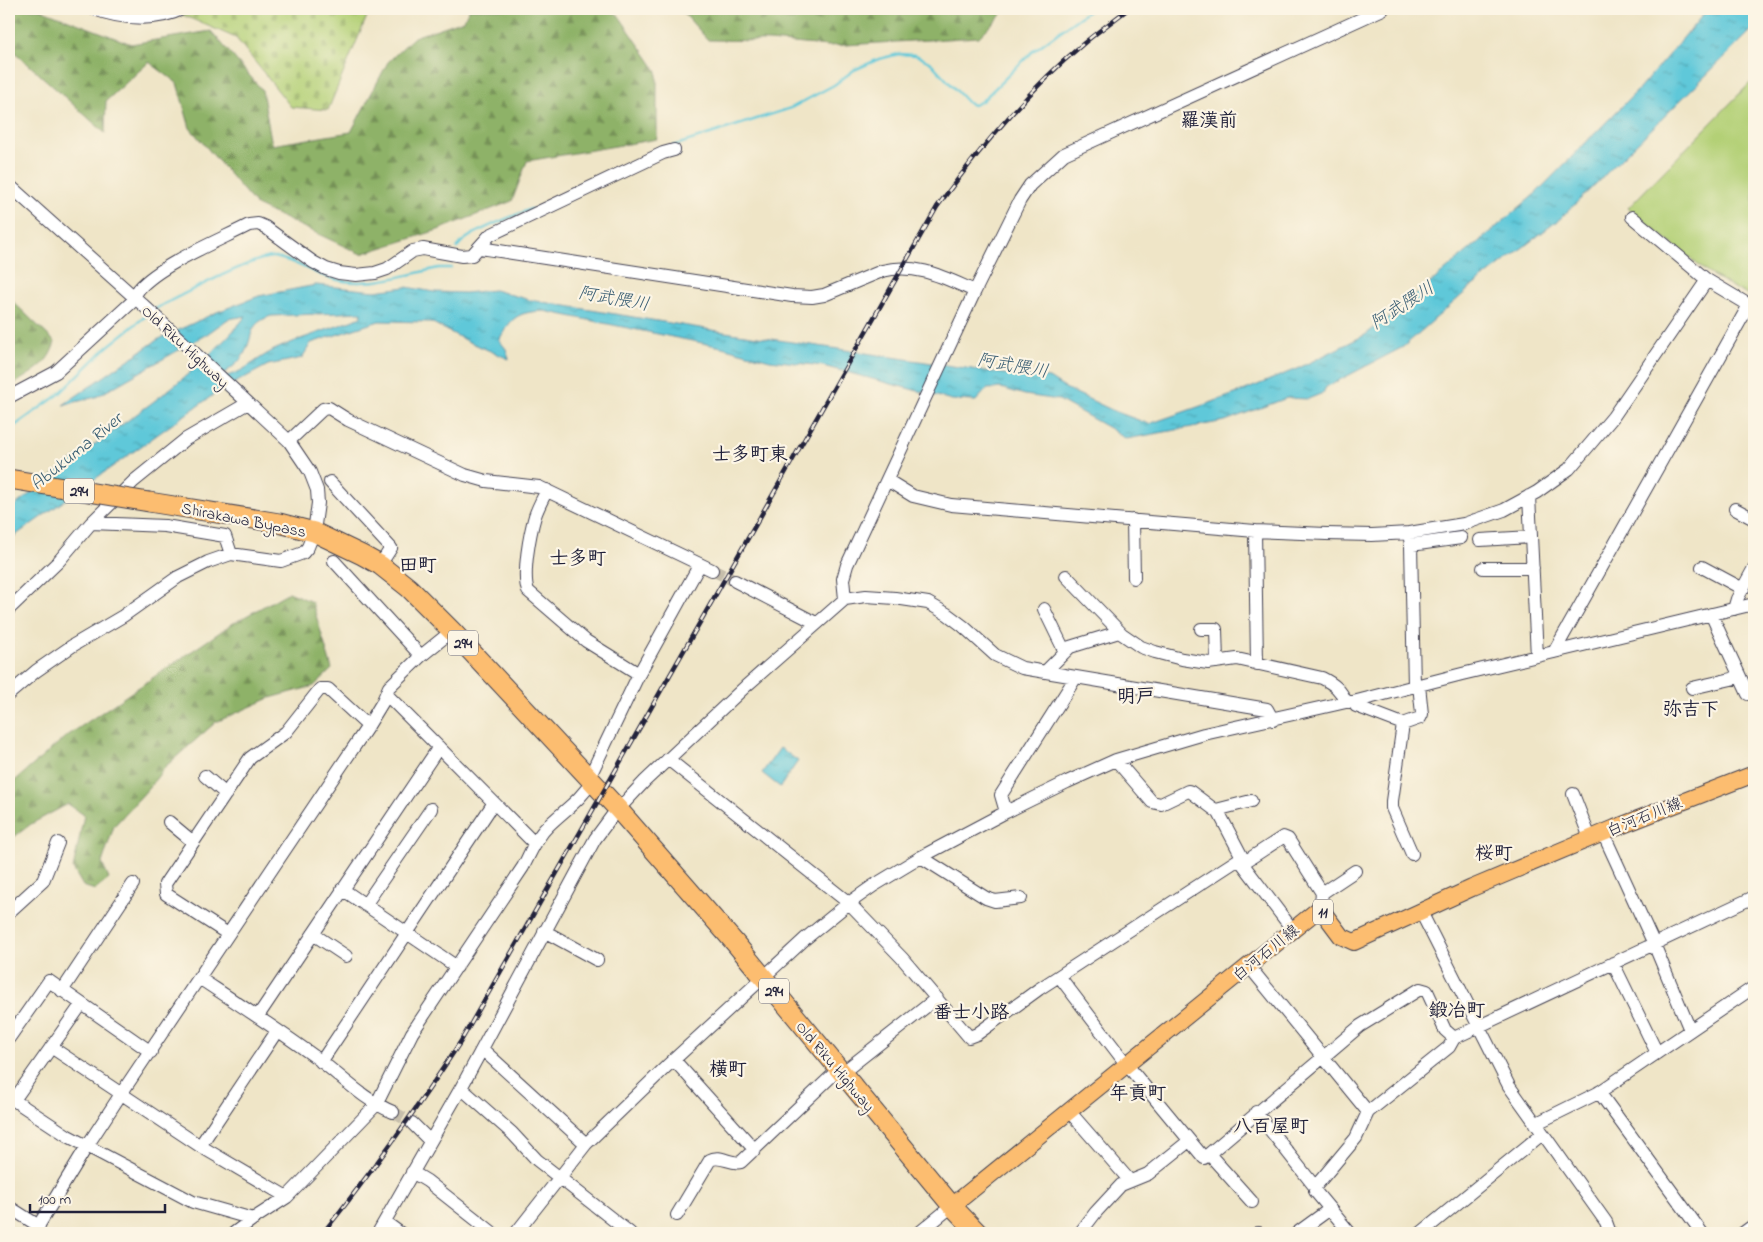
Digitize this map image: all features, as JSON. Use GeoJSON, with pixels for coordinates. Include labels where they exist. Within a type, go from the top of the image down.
{"type":"FeatureCollection","features":[{"type":"Feature","properties":{"kind":"highway","name":"Shirakawa Bypass"},"geometry":{"type":"LineString","coordinates":[[9,479],[279,523],[314,532],[354,551],[380,566],[409,588],[452,630],[590,779]]}},
{"type":"Feature","properties":{"kind":"highway","name":"Old Riku Highway"},"geometry":{"type":"LineString","coordinates":[[590,779],[764,978],[952,1206]]}},
{"type":"Feature","properties":{"kind":"highway","name":"294"},"geometry":{"type":"LineString","coordinates":[[952,1206],[978,1233]]}},
{"type":"Feature","properties":{"kind":"main road","name":"白河石川線"},"geometry":{"type":"LineString","coordinates":[[952,1206],[1292,930],[1321,900],[1341,936],[1354,942],[1472,888],[1597,835],[1693,796],[1754,774]]}},
{"type":"Feature","properties":{"kind":"street"},"geometry":{"type":"LineString","coordinates":[[94,9],[125,16],[157,18],[173,14],[182,9]]}},
{"type":"Feature","properties":{"kind":"street"},"geometry":{"type":"LineString","coordinates":[[845,599],[843,579],[847,565],[975,290],[1020,200],[1030,185],[1064,154],[1383,9]]}},
{"type":"Feature","properties":{"kind":"street"},"geometry":{"type":"LineString","coordinates":[[9,407],[12,402],[11,396],[56,372],[132,302],[138,301],[137,291],[144,283],[168,266],[249,225],[258,224],[265,227],[326,269],[356,275],[375,273],[387,269],[413,251],[423,249],[462,256],[472,255],[490,235],[508,225],[674,150]]}},
{"type":"Feature","properties":{"kind":"street","name":"Old Riku Highway"},"geometry":{"type":"LineString","coordinates":[[9,185],[289,441],[310,472],[318,503],[314,532],[303,554],[281,562],[231,554]]}},
{"type":"Feature","properties":{"kind":"street"},"geometry":{"type":"LineString","coordinates":[[1554,652],[1752,307],[1707,280],[1632,217]]}},
{"type":"Feature","properties":{"kind":"street"},"geometry":{"type":"LineString","coordinates":[[480,248],[792,296],[812,297],[824,295],[882,271],[909,268],[926,270],[975,290]]}},
{"type":"Feature","properties":{"kind":"street"},"geometry":{"type":"LineString","coordinates":[[1410,539],[1464,524],[1504,510],[1569,469],[1607,424],[1707,280]]}},
{"type":"Feature","properties":{"kind":"street"},"geometry":{"type":"LineString","coordinates":[[9,609],[58,562],[91,522],[134,480],[186,440],[246,402]]}},
{"type":"Feature","properties":{"kind":"street"},"geometry":{"type":"LineString","coordinates":[[234,1233],[287,1197],[376,1105],[412,1033],[523,867],[535,844],[546,828],[570,808],[587,790],[590,779],[639,674],[706,567],[547,490],[539,487],[486,481],[465,476],[348,420],[329,408],[323,409],[289,441]]}},
{"type":"Feature","properties":{"kind":"street"},"geometry":{"type":"LineString","coordinates":[[887,480],[913,496],[950,505],[1255,531],[1363,535],[1410,539],[1443,546],[1461,538]]}},
{"type":"Feature","properties":{"kind":"street"},"geometry":{"type":"LineString","coordinates":[[330,482],[391,548],[380,566]]}},
{"type":"Feature","properties":{"kind":"street"},"geometry":{"type":"LineString","coordinates":[[547,490],[535,516],[527,558],[525,583],[528,591],[586,641],[639,674]]}},
{"type":"Feature","properties":{"kind":"street"},"geometry":{"type":"LineString","coordinates":[[1529,496],[1537,656]]}},
{"type":"Feature","properties":{"kind":"street"},"geometry":{"type":"LineString","coordinates":[[1735,509],[1754,519]]}},
{"type":"Feature","properties":{"kind":"street"},"geometry":{"type":"LineString","coordinates":[[1133,520],[1134,578]]}},
{"type":"Feature","properties":{"kind":"street"},"geometry":{"type":"LineString","coordinates":[[9,694],[36,671],[72,646],[123,616],[178,577],[208,562],[231,554],[225,536],[165,526],[91,522]]}},
{"type":"Feature","properties":{"kind":"street"},"geometry":{"type":"LineString","coordinates":[[1255,531],[1257,664]]}},
{"type":"Feature","properties":{"kind":"street"},"geometry":{"type":"LineString","coordinates":[[1480,540],[1531,537]]}},
{"type":"Feature","properties":{"kind":"street"},"geometry":{"type":"LineString","coordinates":[[1066,576],[1120,632],[1142,647],[1155,652],[1208,663],[1237,659],[1322,678],[1342,692],[1349,702],[1356,706],[1403,724],[1420,718],[1422,714],[1416,686],[1410,539]]}},
{"type":"Feature","properties":{"kind":"street"},"geometry":{"type":"LineString","coordinates":[[334,561],[421,656]]}},
{"type":"Feature","properties":{"kind":"street"},"geometry":{"type":"LineString","coordinates":[[1702,567],[1743,589]]}},
{"type":"Feature","properties":{"kind":"street"},"geometry":{"type":"LineString","coordinates":[[1483,568],[1534,568]]}},
{"type":"Feature","properties":{"kind":"street"},"geometry":{"type":"LineString","coordinates":[[1734,609],[1754,568]]}},
{"type":"Feature","properties":{"kind":"street"},"geometry":{"type":"LineString","coordinates":[[735,581],[816,623]]}},
{"type":"Feature","properties":{"kind":"street"},"geometry":{"type":"LineString","coordinates":[[400,1233],[382,1228],[461,1088],[595,839],[618,809],[668,759],[746,686],[845,599],[866,596],[928,603],[955,620],[995,655],[1022,668],[1267,709],[1273,720]]}},
{"type":"Feature","properties":{"kind":"street"},"geometry":{"type":"LineString","coordinates":[[516,1233],[586,1144],[806,938],[848,903],[921,857],[1006,812],[1116,760],[1204,734],[1273,720],[1754,604]]}},
{"type":"Feature","properties":{"kind":"street"},"geometry":{"type":"LineString","coordinates":[[1044,609],[1065,652]]}},
{"type":"Feature","properties":{"kind":"street"},"geometry":{"type":"LineString","coordinates":[[1712,614],[1748,694]]}},
{"type":"Feature","properties":{"kind":"street"},"geometry":{"type":"LineString","coordinates":[[1201,629],[1216,629],[1217,662]]}},
{"type":"Feature","properties":{"kind":"street"},"geometry":{"type":"LineString","coordinates":[[9,1207],[36,1229],[121,1094],[151,1052],[368,726],[382,703],[388,688],[421,656],[452,630]]}},
{"type":"Feature","properties":{"kind":"street"},"geometry":{"type":"LineString","coordinates":[[1045,672],[1070,647],[1120,632]]}},
{"type":"Feature","properties":{"kind":"street"},"geometry":{"type":"LineString","coordinates":[[1692,688],[1740,676]]}},
{"type":"Feature","properties":{"kind":"street"},"geometry":{"type":"LineString","coordinates":[[1006,812],[1001,795],[1076,677]]}},
{"type":"Feature","properties":{"kind":"street"},"geometry":{"type":"LineString","coordinates":[[228,934],[166,894],[165,884],[193,842],[250,758],[286,732],[320,689],[328,689],[368,726]]}},
{"type":"Feature","properties":{"kind":"street"},"geometry":{"type":"LineString","coordinates":[[386,694],[440,747],[493,804],[535,844]]}},
{"type":"Feature","properties":{"kind":"street"},"geometry":{"type":"LineString","coordinates":[[1403,724],[1392,808],[1412,854]]}},
{"type":"Feature","properties":{"kind":"street"},"geometry":{"type":"LineString","coordinates":[[258,1016],[342,889],[440,747]]}},
{"type":"Feature","properties":{"kind":"street"},"geometry":{"type":"LineString","coordinates":[[668,759],[848,903],[902,958],[969,1037],[1060,976],[1241,861],[1283,837],[1288,839],[1321,900],[1354,871]]}},
{"type":"Feature","properties":{"kind":"street"},"geometry":{"type":"LineString","coordinates":[[1116,760],[1152,802],[1161,804],[1188,791],[1216,810],[1240,854],[1241,861],[1292,930]]}},
{"type":"Feature","properties":{"kind":"street"},"geometry":{"type":"LineString","coordinates":[[205,776],[226,794]]}},
{"type":"Feature","properties":{"kind":"street"},"geometry":{"type":"LineString","coordinates":[[1573,794],[1597,835],[1654,944],[1690,1030]]}},
{"type":"Feature","properties":{"kind":"street"},"geometry":{"type":"LineString","coordinates":[[1216,810],[1252,801]]}},
{"type":"Feature","properties":{"kind":"street"},"geometry":{"type":"LineString","coordinates":[[321,1062],[493,804]]}},
{"type":"Feature","properties":{"kind":"street"},"geometry":{"type":"LineString","coordinates":[[365,905],[431,809]]}},
{"type":"Feature","properties":{"kind":"street"},"geometry":{"type":"LineString","coordinates":[[169,822],[193,842]]}},
{"type":"Feature","properties":{"kind":"street"},"geometry":{"type":"LineString","coordinates":[[9,912],[43,881],[58,843]]}},
{"type":"Feature","properties":{"kind":"street"},"geometry":{"type":"LineString","coordinates":[[921,857],[986,898],[995,901],[1021,898]]}},
{"type":"Feature","properties":{"kind":"street"},"geometry":{"type":"LineString","coordinates":[[62,990],[133,884]]}},
{"type":"Feature","properties":{"kind":"street"},"geometry":{"type":"LineString","coordinates":[[342,889],[405,934],[456,967]]}},
{"type":"Feature","properties":{"kind":"street"},"geometry":{"type":"LineString","coordinates":[[1314,1187],[1356,1138],[1368,1112],[1449,1047],[1454,1038],[1754,897]]}},
{"type":"Feature","properties":{"kind":"street"},"geometry":{"type":"LineString","coordinates":[[1421,912],[1509,1086],[1606,1222],[1610,1233]]}},
{"type":"Feature","properties":{"kind":"street"},"geometry":{"type":"LineString","coordinates":[[544,931],[597,960]]}},
{"type":"Feature","properties":{"kind":"street"},"geometry":{"type":"LineString","coordinates":[[313,934],[346,956]]}},
{"type":"Feature","properties":{"kind":"street"},"geometry":{"type":"LineString","coordinates":[[1613,963],[1656,1053]]}},
{"type":"Feature","properties":{"kind":"street"},"geometry":{"type":"LineString","coordinates":[[1248,965],[1368,1112]]}},
{"type":"Feature","properties":{"kind":"street"},"geometry":{"type":"LineString","coordinates":[[1060,976],[1127,1065],[1204,1158],[1256,1112],[1360,1026],[1420,989],[1428,991],[1445,1030],[1454,1038]]}},
{"type":"Feature","properties":{"kind":"street"},"geometry":{"type":"LineString","coordinates":[[199,978],[258,1016],[376,1105],[393,1112]]}},
{"type":"Feature","properties":{"kind":"street"},"geometry":{"type":"LineString","coordinates":[[9,1038],[49,981],[151,1052]]}},
{"type":"Feature","properties":{"kind":"street"},"geometry":{"type":"LineString","coordinates":[[1421,1233],[1539,1129],[1599,1092],[1754,987]]}},
{"type":"Feature","properties":{"kind":"street"},"geometry":{"type":"LineString","coordinates":[[677,1215],[710,1160],[717,1158],[737,1163],[742,1162],[841,1071],[937,998]]}},
{"type":"Feature","properties":{"kind":"street"},"geometry":{"type":"LineString","coordinates":[[81,1005],[11,1098],[68,1136],[193,1202],[253,1219]]}},
{"type":"Feature","properties":{"kind":"street"},"geometry":{"type":"LineString","coordinates":[[200,1146],[277,1031]]}},
{"type":"Feature","properties":{"kind":"street"},"geometry":{"type":"LineString","coordinates":[[51,1047],[200,1146],[287,1197]]}},
{"type":"Feature","properties":{"kind":"street"},"geometry":{"type":"LineString","coordinates":[[482,1049],[586,1144]]}},
{"type":"Feature","properties":{"kind":"street"},"geometry":{"type":"LineString","coordinates":[[674,1060],[755,1150]]}},
{"type":"Feature","properties":{"kind":"street"},"geometry":{"type":"LineString","coordinates":[[461,1088],[512,1133],[537,1160],[630,1233]]}},
{"type":"Feature","properties":{"kind":"street"},"geometry":{"type":"LineString","coordinates":[[1599,1092],[1702,1233]]}},
{"type":"Feature","properties":{"kind":"street"},"geometry":{"type":"LineString","coordinates":[[1069,1111],[1130,1181]]}},
{"type":"Feature","properties":{"kind":"street"},"geometry":{"type":"LineString","coordinates":[[1256,1112],[1314,1187],[1315,1191],[1350,1233]]}},
{"type":"Feature","properties":{"kind":"street"},"geometry":{"type":"LineString","coordinates":[[412,1123],[430,1141]]}},
{"type":"Feature","properties":{"kind":"street"},"geometry":{"type":"LineString","coordinates":[[1080,1233],[1106,1200],[1121,1185],[1148,1174],[1189,1142]]}},
{"type":"Feature","properties":{"kind":"street"},"geometry":{"type":"LineString","coordinates":[[1209,1154],[1252,1202]]}},
{"type":"Feature","properties":{"kind":"street"},"geometry":{"type":"LineString","coordinates":[[412,1172],[427,1181],[493,1233]]}},
{"type":"Feature","properties":{"kind":"street"},"geometry":{"type":"LineString","coordinates":[[919,1233],[952,1206]]}},
{"type":"Feature","properties":{"kind":"street"},"geometry":{"type":"LineString","coordinates":[[1298,1233],[1330,1209]]}},
{"type":"Feature","properties":{"kind":"street"},"geometry":{"type":"LineString","coordinates":[[1743,1233],[1754,1225]]}},
{"type":"Feature","properties":{"kind":"green space"},"geometry":{"type":"Polygon","coordinates":[[[9,9],[40,9],[131,44],[211,31],[262,90],[272,145],[351,132],[388,62],[414,37],[464,20],[469,9],[607,9],[619,16],[657,71],[657,139],[527,161],[512,201],[438,230],[361,254],[256,205],[190,128],[177,83],[149,62],[106,101],[105,133],[9,47],[9,9]]]}},
{"type":"Feature","properties":{"kind":"green space"},"geometry":{"type":"Polygon","coordinates":[[[159,9],[370,9],[328,110],[291,107],[236,38],[185,16],[159,9]]]}},
{"type":"Feature","properties":{"kind":"green space"},"geometry":{"type":"Polygon","coordinates":[[[680,9],[1007,9],[979,37],[828,46],[769,41],[708,40],[680,9]]]}},
{"type":"Feature","properties":{"kind":"green space"},"geometry":{"type":"Polygon","coordinates":[[[1754,79],[1754,299],[1708,273],[1628,208],[1754,79]]]}},
{"type":"Feature","properties":{"kind":"green space"},"geometry":{"type":"Polygon","coordinates":[[[9,298],[55,342],[48,357],[38,368],[11,386],[9,383],[9,357],[15,344],[13,330],[9,326],[9,298]]]}},
{"type":"Feature","properties":{"kind":"green space"},"geometry":{"type":"Polygon","coordinates":[[[289,592],[312,602],[332,669],[314,686],[270,698],[216,722],[166,766],[114,826],[102,863],[109,879],[95,890],[83,886],[73,869],[84,815],[68,804],[31,824],[14,837],[9,849],[9,786],[64,738],[232,624],[289,592]]]}},
{"type":"Feature","properties":{"kind":"water"},"geometry":{"type":"Polygon","coordinates":[[[1708,9],[1754,9],[1754,28],[1561,218],[1470,288],[1403,347],[1326,387],[1323,393],[1308,399],[1287,398],[1225,421],[1126,439],[1059,400],[1025,395],[1001,388],[987,389],[976,401],[952,400],[823,366],[770,360],[722,347],[544,311],[527,313],[516,317],[508,326],[499,340],[506,349],[509,359],[467,341],[431,322],[379,321],[311,343],[302,358],[268,365],[216,393],[9,540],[9,510],[185,377],[227,338],[246,316],[228,319],[207,334],[96,397],[63,405],[157,340],[217,312],[259,296],[316,285],[375,291],[406,287],[434,292],[465,293],[494,290],[530,300],[718,331],[1012,375],[1049,378],[1063,387],[1114,411],[1149,424],[1238,393],[1299,368],[1365,335],[1402,307],[1535,194],[1640,88],[1708,9]],[[361,312],[271,316],[258,322],[241,359],[220,377],[235,373],[285,345],[361,317],[361,312]]]}},
{"type":"Feature","properties":{"kind":"water"},"geometry":{"type":"Polygon","coordinates":[[[780,748],[798,761],[780,787],[762,773],[780,748]]]}},
{"type":"Feature","properties":{"kind":"waterway"},"geometry":{"type":"LineString","coordinates":[[673,146],[791,108],[834,85],[854,70],[879,59],[899,54],[916,55],[931,63],[968,103],[974,105],[982,101],[1033,51],[1091,9]]}},
{"type":"Feature","properties":{"kind":"waterway"},"geometry":{"type":"LineString","coordinates":[[457,248],[461,243],[479,231],[531,209]]}},
{"type":"Feature","properties":{"kind":"waterway"},"geometry":{"type":"LineString","coordinates":[[154,310],[235,269],[264,258],[273,257],[288,260],[330,278],[357,282],[385,280],[439,268],[451,268]]}},
{"type":"Feature","properties":{"kind":"waterway"},"geometry":{"type":"LineString","coordinates":[[9,430],[58,395],[107,347],[147,315]]}},
{"type":"Feature","properties":{"kind":"tunnel"},"geometry":{"type":"LineString","coordinates":[[712,570],[735,581]]}},
{"type":"Feature","properties":{"kind":"tunnel"},"geometry":{"type":"LineString","coordinates":[[393,1112],[412,1123]]}},
{"type":"Feature","properties":{"kind":"railway"},"geometry":{"type":"LineString","coordinates":[[323,1233],[394,1139],[461,1041],[937,207],[987,142],[1043,81],[1083,44],[1128,9]]}},
{"type":"Feature","properties":{"kind":"district","name":"羅漢前"},"geometry":{"type":"Point","coordinates":[1209,119]}},
{"type":"Feature","properties":{"kind":"district","name":"士多町東"},"geometry":{"type":"Point","coordinates":[750,453]}},
{"type":"Feature","properties":{"kind":"district","name":"士多町"},"geometry":{"type":"Point","coordinates":[578,557]}},
{"type":"Feature","properties":{"kind":"district","name":"田町"},"geometry":{"type":"Point","coordinates":[418,564]}},
{"type":"Feature","properties":{"kind":"district","name":"明戸"},"geometry":{"type":"Point","coordinates":[1136,695]}},
{"type":"Feature","properties":{"kind":"district","name":"弥吉下"},"geometry":{"type":"Point","coordinates":[1691,708]}},
{"type":"Feature","properties":{"kind":"district","name":"桜町"},"geometry":{"type":"Point","coordinates":[1494,852]}},
{"type":"Feature","properties":{"kind":"district","name":"鍛冶町"},"geometry":{"type":"Point","coordinates":[1457,1009]}},
{"type":"Feature","properties":{"kind":"district","name":"番士小路"},"geometry":{"type":"Point","coordinates":[971,1011]}},
{"type":"Feature","properties":{"kind":"district","name":"横町"},"geometry":{"type":"Point","coordinates":[728,1068]}},
{"type":"Feature","properties":{"kind":"district","name":"年貢町"},"geometry":{"type":"Point","coordinates":[1138,1092]}},
{"type":"Feature","properties":{"kind":"district","name":"八百屋町"},"geometry":{"type":"Point","coordinates":[1271,1125]}},
{"type":"Feature","properties":{"kind":"water label","name":"阿武隈川"},"geometry":{"type":"Point","coordinates":[614,298]}},
{"type":"Feature","properties":{"kind":"water label","name":"阿武隈川"},"geometry":{"type":"Point","coordinates":[1402,305]}},
{"type":"Feature","properties":{"kind":"water label","name":"阿武隈川"},"geometry":{"type":"Point","coordinates":[1013,365]}},
{"type":"Feature","properties":{"kind":"water label","name":"Abukuma River"},"geometry":{"type":"Point","coordinates":[76,451]}}]}
